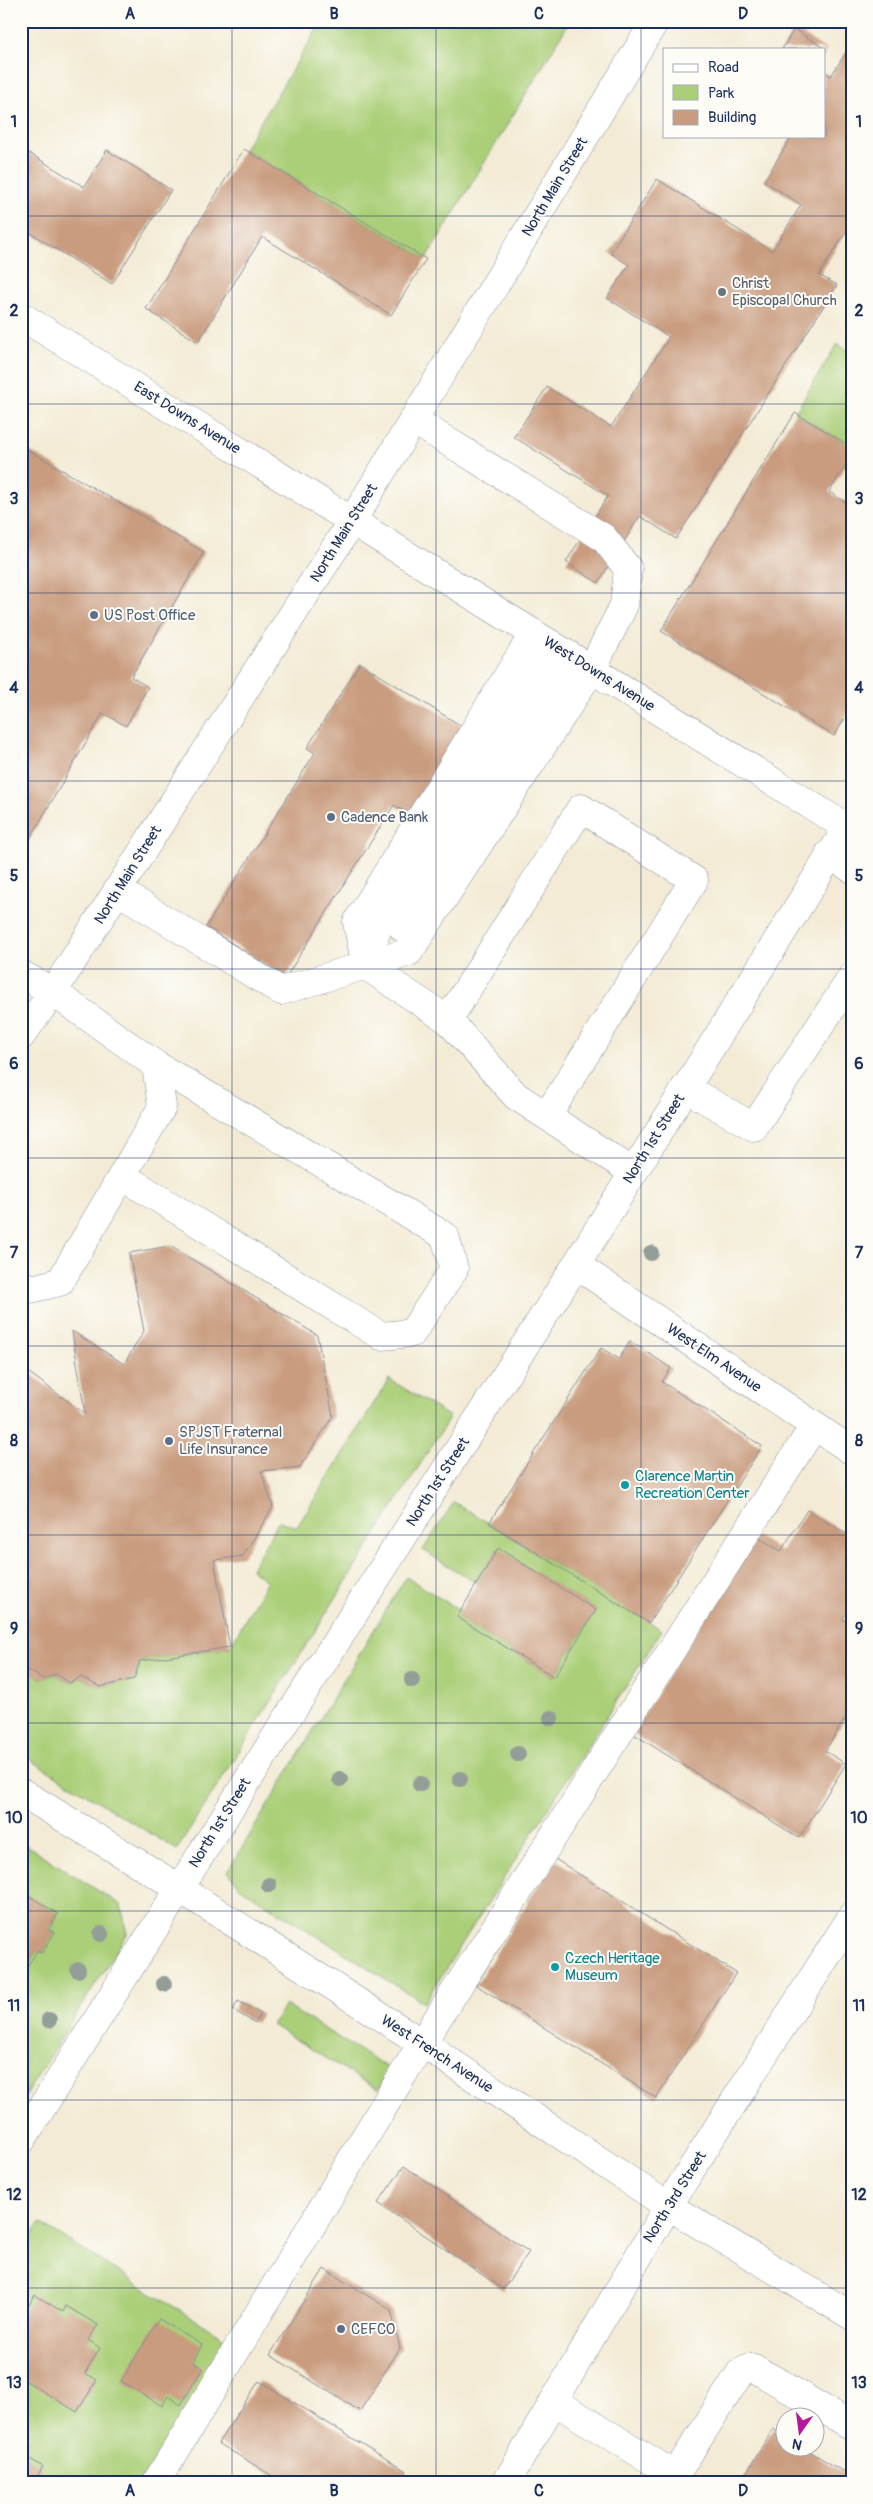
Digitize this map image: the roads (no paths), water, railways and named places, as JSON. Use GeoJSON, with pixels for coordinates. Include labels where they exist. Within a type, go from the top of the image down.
{"type":"FeatureCollection","features":[{"type":"Feature","properties":{"kind":"street","name":"North Main Street"},"geometry":{"type":"LineString","coordinates":[[21,1036],[53,992],[352,521],[656,21]]}},
{"type":"Feature","properties":{"kind":"street","name":"East Downs Avenue"},"geometry":{"type":"LineString","coordinates":[[21,316],[352,521]]}},
{"type":"Feature","properties":{"kind":"street"},"geometry":{"type":"LineString","coordinates":[[118,890],[281,991],[410,952],[592,669],[624,605],[628,569],[604,538],[414,420]]}},
{"type":"Feature","properties":{"kind":"street","name":"West Downs Avenue"},"geometry":{"type":"LineString","coordinates":[[352,521],[849,824]]}},
{"type":"Feature","properties":{"kind":"street"},"geometry":{"type":"LineString","coordinates":[[366,966],[395,941],[551,644]]}},
{"type":"Feature","properties":{"kind":"street"},"geometry":{"type":"LineString","coordinates":[[551,644],[357,922],[366,966],[448,1020],[516,1096],[633,1172]]}},
{"type":"Feature","properties":{"kind":"street"},"geometry":{"type":"LineString","coordinates":[[448,1020],[581,808],[694,880],[547,1116]]}},
{"type":"Feature","properties":{"kind":"street","name":"North 1st Street"},"geometry":{"type":"LineString","coordinates":[[21,2142],[179,1888],[576,1265],[849,824]]}},
{"type":"Feature","properties":{"kind":"street"},"geometry":{"type":"LineString","coordinates":[[829,854],[852,869]]}},
{"type":"Feature","properties":{"kind":"street"},"geometry":{"type":"LineString","coordinates":[[21,974],[53,992],[156,1065],[445,1236],[454,1269],[412,1333],[381,1336],[122,1176]]}},
{"type":"Feature","properties":{"kind":"street"},"geometry":{"type":"LineString","coordinates":[[685,1088],[754,1128],[852,977]]}},
{"type":"Feature","properties":{"kind":"street"},"geometry":{"type":"LineString","coordinates":[[21,1283],[31,1289],[60,1282],[162,1107],[156,1065]]}},
{"type":"Feature","properties":{"kind":"street","name":"West Elm Avenue"},"geometry":{"type":"LineString","coordinates":[[576,1265],[852,1451]]}},
{"type":"Feature","properties":{"kind":"street"},"geometry":{"type":"LineString","coordinates":[[156,2483],[422,2043],[814,1426]]}},
{"type":"Feature","properties":{"kind":"street","name":"West French Avenue"},"geometry":{"type":"LineString","coordinates":[[21,1792],[179,1888],[422,2043],[668,2206],[852,2316]]}},
{"type":"Feature","properties":{"kind":"street","name":"North 3rd Street"},"geometry":{"type":"LineString","coordinates":[[506,2483],[668,2206],[852,1916]]}},
{"type":"Feature","properties":{"kind":"street"},"geometry":{"type":"LineString","coordinates":[[554,2402],[670,2472],[676,2472],[679,2469],[740,2373],[747,2368],[754,2368],[852,2426]]}},
{"type":"Feature","properties":{"kind":"place","name":"Christ Episcopal Church"},"geometry":{"type":"Point","coordinates":[722,292]}},
{"type":"Feature","properties":{"kind":"place","name":"US Post Office"},"geometry":{"type":"Point","coordinates":[94,615]}},
{"type":"Feature","properties":{"kind":"place","name":"Cadence Bank"},"geometry":{"type":"Point","coordinates":[331,817]}},
{"type":"Feature","properties":{"kind":"place","name":"SPJST Fraternal Life Insurance"},"geometry":{"type":"Point","coordinates":[169,1441]}},
{"type":"Feature","properties":{"kind":"place","name":"Clarence Martin Recreation Center"},"geometry":{"type":"Point","coordinates":[625,1485]}},
{"type":"Feature","properties":{"kind":"place","name":"Czech Heritage Museum"},"geometry":{"type":"Point","coordinates":[555,1967]}},
{"type":"Feature","properties":{"kind":"place","name":"CEFCO"},"geometry":{"type":"Point","coordinates":[341,2329]}}]}
